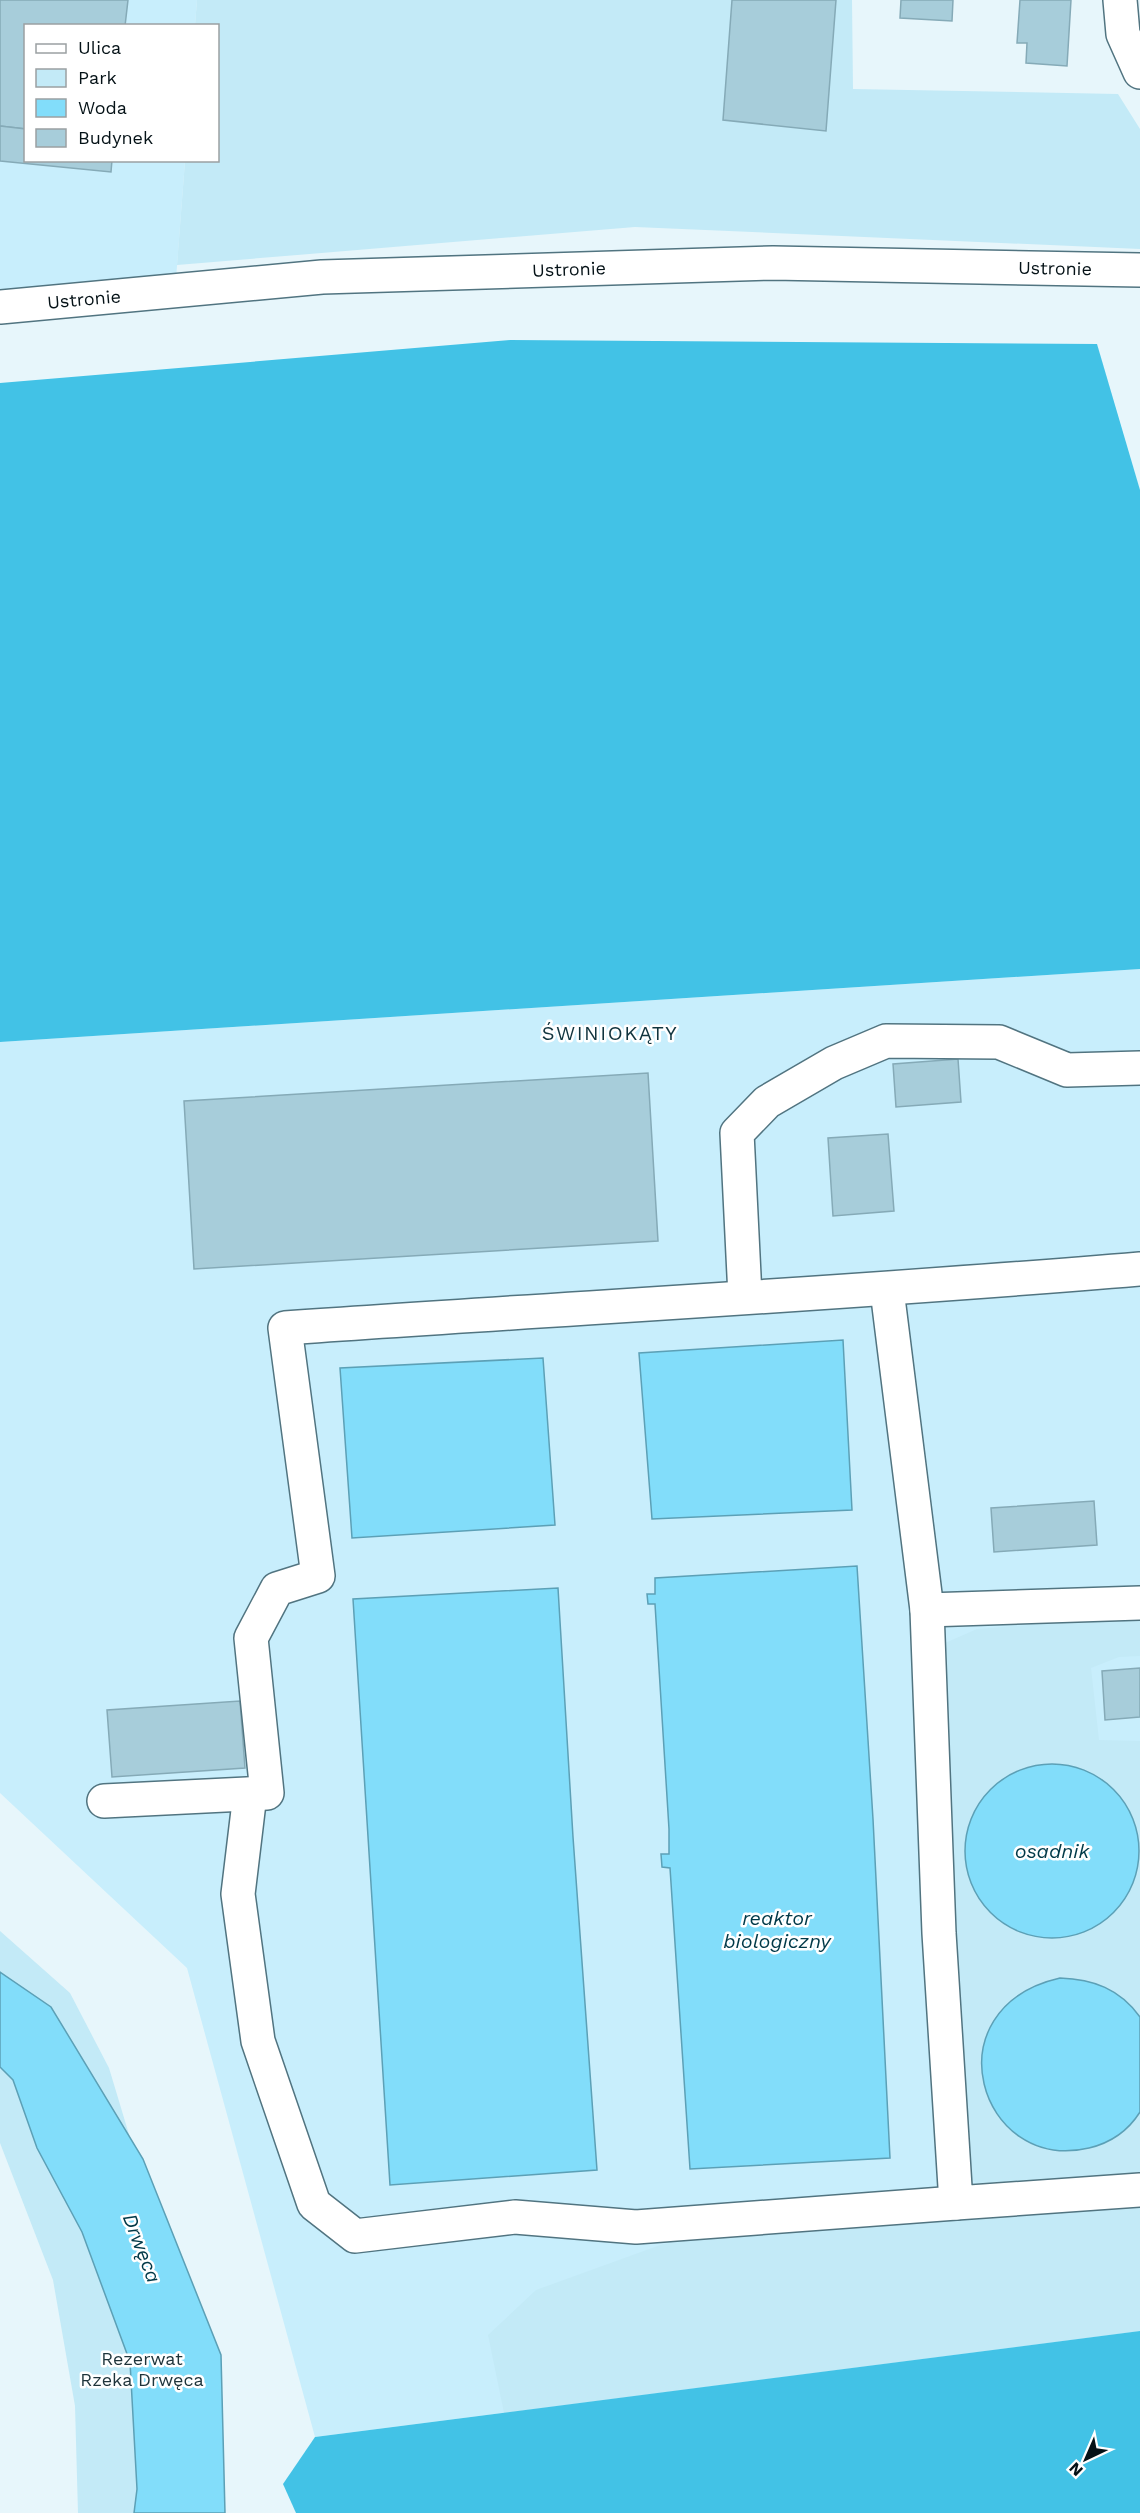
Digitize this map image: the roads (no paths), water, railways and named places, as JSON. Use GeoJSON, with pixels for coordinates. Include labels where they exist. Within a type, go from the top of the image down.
{"type":"FeatureCollection","features":[{"type":"Feature","properties":{"kind":"street"},"geometry":{"type":"LineString","coordinates":[[1120,0],[1124,34],[1140,72]]}},
{"type":"Feature","properties":{"kind":"street","name":"Ustronie"},"geometry":{"type":"LineString","coordinates":[[0,307],[334,276],[773,263],[1140,270]]}},
{"type":"Feature","properties":{"kind":"street"},"geometry":{"type":"LineString","coordinates":[[746,1296],[737,1133],[767,1102],[834,1063],[886,1041],[999,1041],[1067,1070],[1140,1068]]}},
{"type":"Feature","properties":{"kind":"street"},"geometry":{"type":"LineString","coordinates":[[104,1801],[267,1793],[251,1638],[277,1589],[318,1576],[285,1328],[746,1296],[887,1290],[1140,1269]]}},
{"type":"Feature","properties":{"kind":"street"},"geometry":{"type":"LineString","coordinates":[[887,1290],[927,1610],[938,1921],[956,2203]]}},
{"type":"Feature","properties":{"kind":"street"},"geometry":{"type":"LineString","coordinates":[[927,1610],[1140,1603]]}},
{"type":"Feature","properties":{"kind":"street"},"geometry":{"type":"LineString","coordinates":[[250,1794],[238,1894],[258,2041],[314,2204],[355,2236],[515,2217],[636,2227],[1140,2190]]}},
{"type":"Feature","properties":{"kind":"water"},"geometry":{"type":"Polygon","coordinates":[[[843,1340],[852,1510],[652,1519],[639,1353],[843,1340]]]}},
{"type":"Feature","properties":{"kind":"water"},"geometry":{"type":"Polygon","coordinates":[[[543,1358],[555,1525],[352,1538],[340,1368],[543,1358]]]}},
{"type":"Feature","properties":{"kind":"water","name":"reaktor biologiczny"},"geometry":{"type":"Polygon","coordinates":[[[857,1566],[873,1819],[890,2158],[690,2169],[670,1868],[662,1867],[661,1854],[669,1854],[669,1829],[655,1604],[648,1604],[647,1594],[655,1594],[655,1578],[857,1566]]]}},
{"type":"Feature","properties":{"kind":"water"},"geometry":{"type":"Polygon","coordinates":[[[558,1588],[597,2170],[390,2185],[353,1599],[558,1588]]]}},
{"type":"Feature","properties":{"kind":"water","name":"osadnik"},"geometry":{"type":"Polygon","coordinates":[[[1052,1764],[1085,1771],[1100,1779],[1113,1790],[1124,1803],[1132,1818],[1139,1851],[1132,1884],[1124,1899],[1113,1912],[1100,1923],[1085,1931],[1052,1938],[1019,1931],[1004,1923],[991,1912],[980,1899],[972,1884],[965,1851],[972,1818],[980,1803],[991,1790],[1004,1779],[1019,1771],[1052,1764]]]}},
{"type":"Feature","properties":{"kind":"water","name":"Rezerwat Rzeka Drwęca"},"geometry":{"type":"Polygon","coordinates":[[[0,1972],[51,2007],[143,2159],[221,2355],[225,2513],[134,2513],[137,2489],[130,2362],[82,2232],[37,2148],[13,2080],[0,2067],[0,1972]]]}},
{"type":"Feature","properties":{"kind":"water"},"geometry":{"type":"Polygon","coordinates":[[[1060,1978],[1095,1983],[1105,1987],[1124,1999],[1140,2017],[1140,2112],[1118,2135],[1089,2148],[1051,2149],[1020,2137],[997,2114],[984,2084],[983,2052],[994,2021],[1019,1995],[1060,1978]]]}},
{"type":"Feature","properties":{"kind":"district","name":"ŚWINIOKĄTY"},"geometry":{"type":"Point","coordinates":[610,1033]}},
{"type":"Feature","properties":{"kind":"water label","name":"Drwęca"},"geometry":{"type":"Point","coordinates":[142,2248]}}]}
